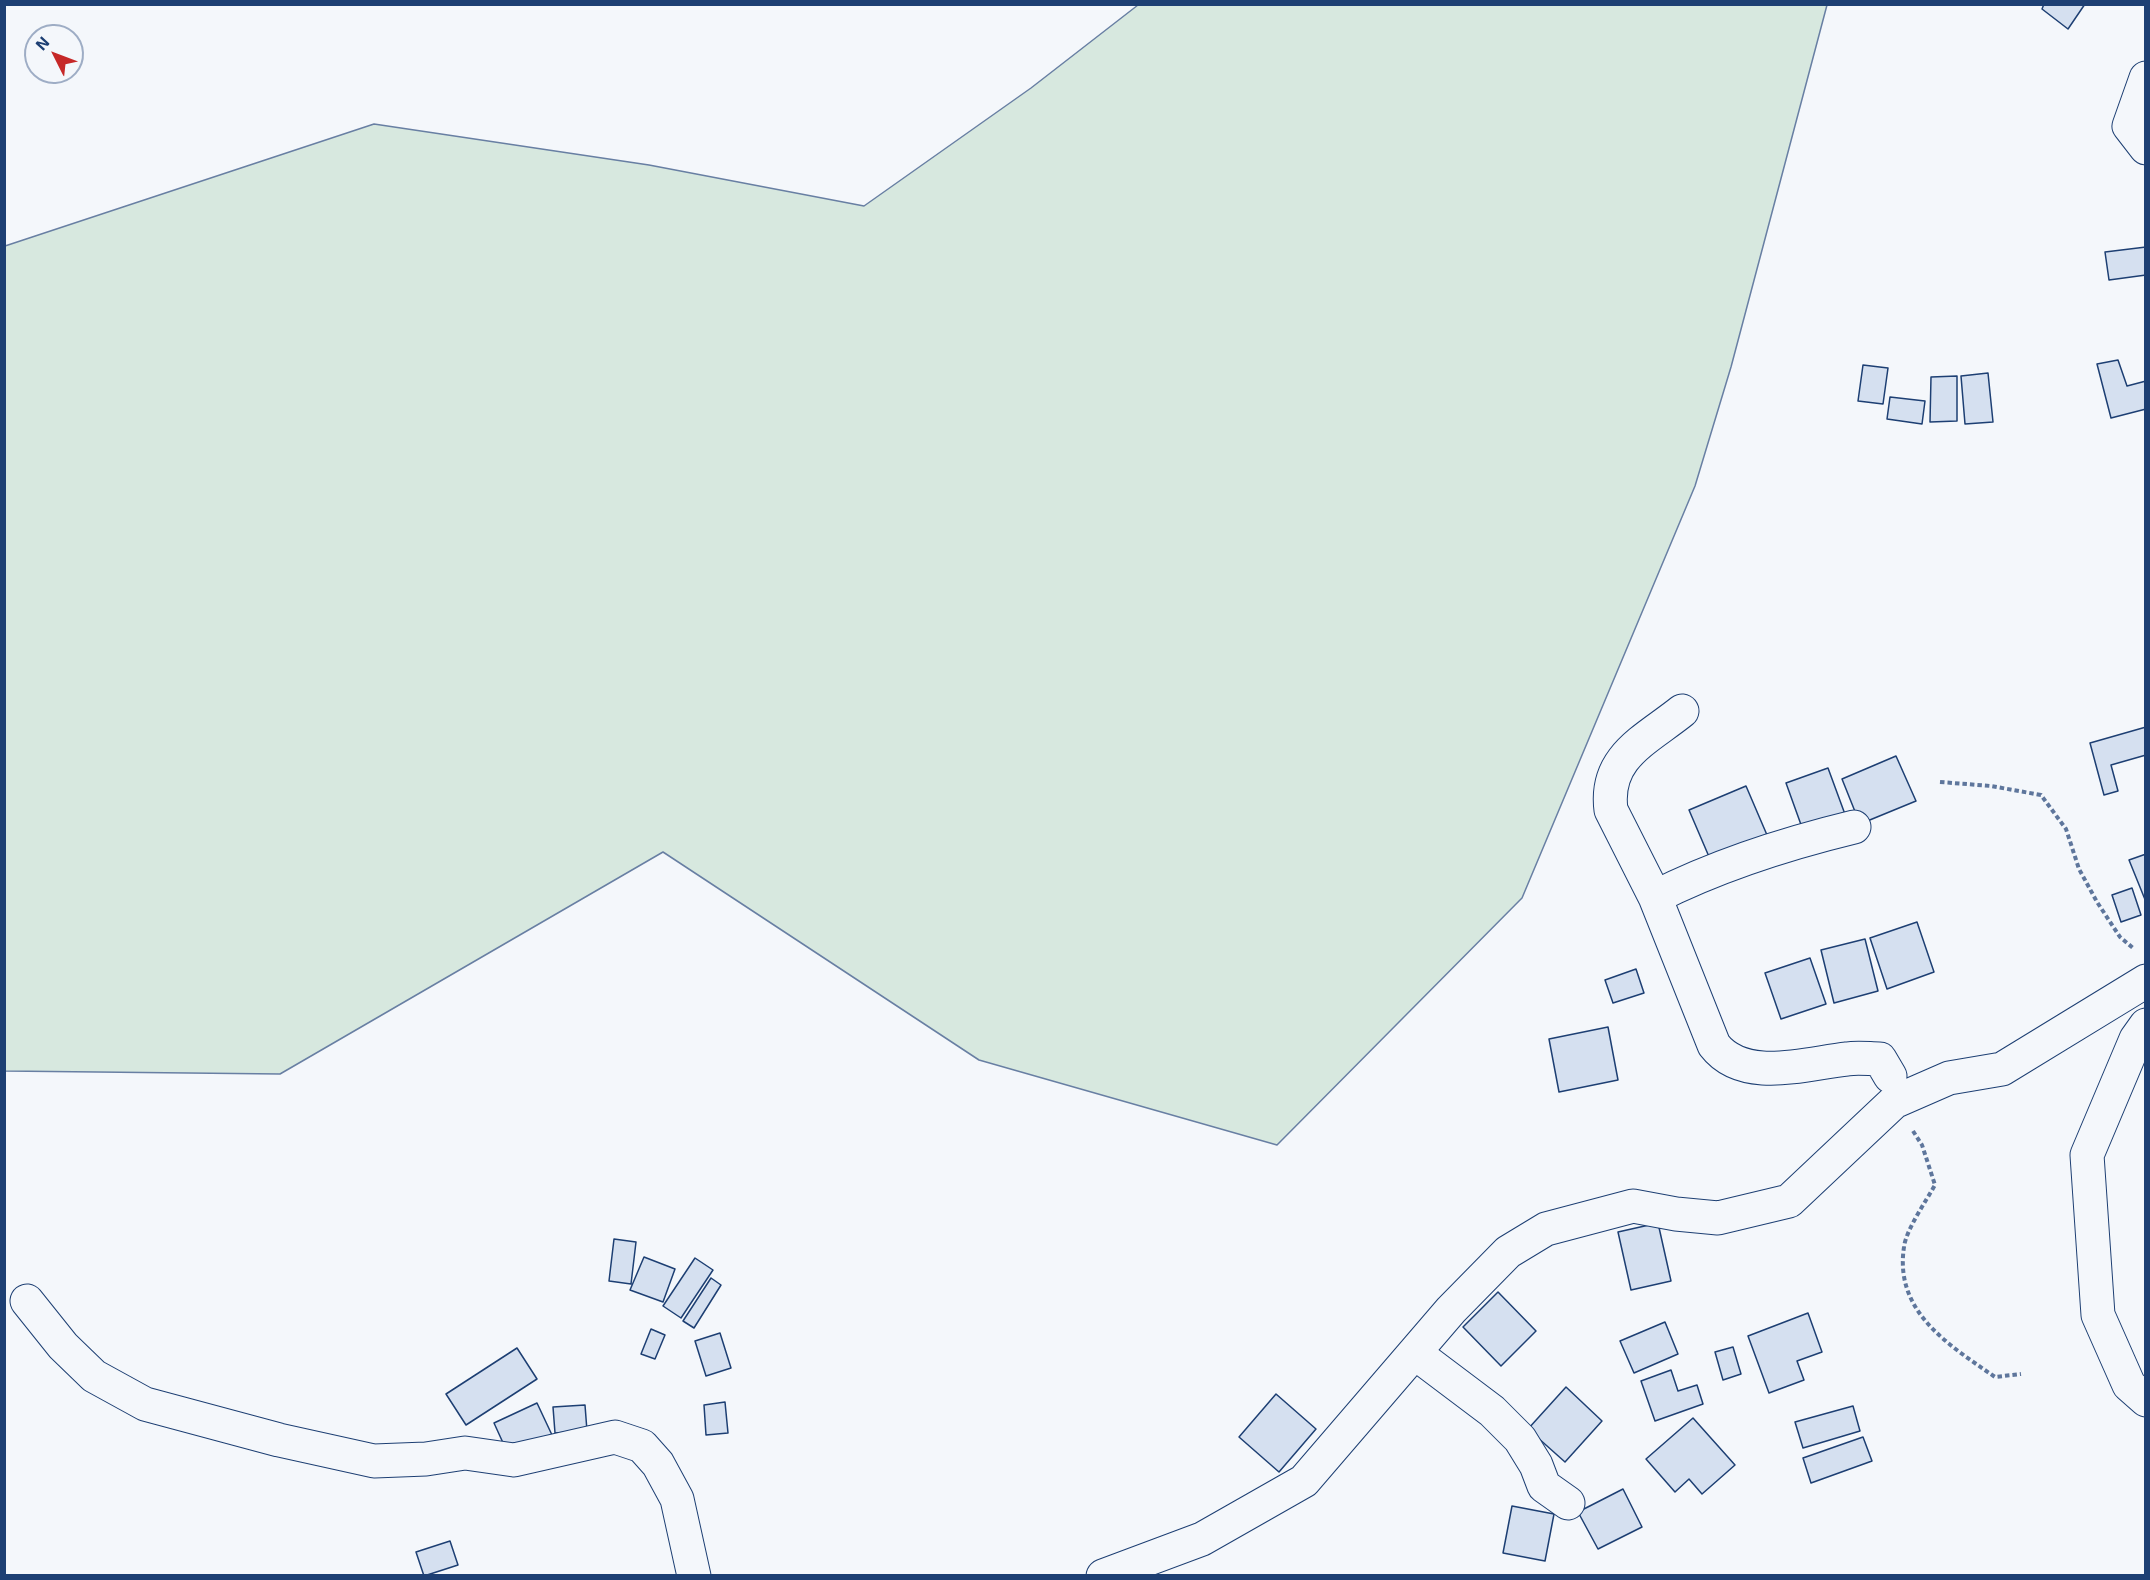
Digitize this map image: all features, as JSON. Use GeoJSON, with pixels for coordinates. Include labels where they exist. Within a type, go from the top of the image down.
{"type":"FeatureCollection","features":[{"type":"Feature","properties":{"kind":"street"},"geometry":{"type":"LineString","coordinates":[[2145,78],[2129,126],[2145,148]]}},
{"type":"Feature","properties":{"kind":"street"},"geometry":{"type":"LineString","coordinates":[[1682,711],[1620,760],[1609,795],[1611,810],[1654,897],[1714,1045],[1723,1057],[1735,1063],[1787,1070],[1849,1058],[1880,1059],[1892,1089]]}},
{"type":"Feature","properties":{"kind":"street"},"geometry":{"type":"LineString","coordinates":[[1654,897],[1698,876],[1788,843],[1854,827]]}},
{"type":"Feature","properties":{"kind":"street"},"geometry":{"type":"LineString","coordinates":[[1103,1575],[1202,1539],[1304,1481],[1451,1310],[1508,1252],[1546,1230],[1633,1206],[1676,1214],[1718,1218],[1790,1201],[1892,1089],[2002,1069],[2145,981]]}},
{"type":"Feature","properties":{"kind":"street"},"geometry":{"type":"LineString","coordinates":[[2145,1025],[2136,1039],[2087,1155],[2098,1315],[2129,1385],[2145,1400]]}},
{"type":"Feature","properties":{"kind":"street"},"geometry":{"type":"LineString","coordinates":[[27,1301],[63,1346],[94,1376],[145,1404],[279,1440],[374,1461],[426,1459],[465,1453],[514,1460],[615,1437],[642,1446],[658,1464],[677,1499],[694,1575]]}},
{"type":"Feature","properties":{"kind":"street"},"geometry":{"type":"LineString","coordinates":[[1415,1353],[1492,1411],[1520,1440],[1536,1465],[1544,1485],[1568,1503]]}},
{"type":"Feature","properties":{"kind":"path"},"geometry":{"type":"LineString","coordinates":[[1940,782],[1991,786],[2041,795],[2066,829],[2079,869],[2097,902],[2120,936],[2136,950]]}},
{"type":"Feature","properties":{"kind":"path"},"geometry":{"type":"LineString","coordinates":[[1892,1089],[1922,1145],[1935,1185],[1904,1245],[1904,1283],[1916,1311],[1952,1347],[1995,1377],[2021,1374]]}},
{"type":"Feature","properties":{"kind":"shaded area"},"geometry":{"type":"Polygon","coordinates":[[[1138,5],[1827,5],[1731,367],[1695,486],[1522,898],[1277,1145],[979,1060],[663,852],[280,1074],[5,1071],[5,246],[374,124],[649,165],[864,206],[1031,88],[1138,5]]]}},
{"type":"Feature","properties":{"kind":"building"},"geometry":{"type":"Polygon","coordinates":[[[2044,4],[2085,4],[2068,29],[2042,9],[2044,4]]]}},
{"type":"Feature","properties":{"kind":"building"},"geometry":{"type":"Polygon","coordinates":[[[2146,247],[2146,275],[2109,280],[2105,252],[2146,247]]]}},
{"type":"Feature","properties":{"kind":"building"},"geometry":{"type":"Polygon","coordinates":[[[2118,360],[2127,386],[2146,381],[2146,409],[2111,418],[2097,364],[2118,360]]]}},
{"type":"Feature","properties":{"kind":"building"},"geometry":{"type":"Polygon","coordinates":[[[1863,365],[1888,368],[1883,404],[1858,401],[1863,365]]]}},
{"type":"Feature","properties":{"kind":"building"},"geometry":{"type":"Polygon","coordinates":[[[1988,373],[1993,422],[1965,424],[1961,376],[1988,373]]]}},
{"type":"Feature","properties":{"kind":"building"},"geometry":{"type":"Polygon","coordinates":[[[1957,376],[1957,421],[1930,422],[1931,377],[1957,376]]]}},
{"type":"Feature","properties":{"kind":"building"},"geometry":{"type":"Polygon","coordinates":[[[1890,397],[1925,401],[1922,424],[1887,419],[1890,397]]]}},
{"type":"Feature","properties":{"kind":"building"},"geometry":{"type":"Polygon","coordinates":[[[2146,727],[2146,755],[2111,765],[2118,791],[2104,795],[2090,743],[2146,727]]]}},
{"type":"Feature","properties":{"kind":"building"},"geometry":{"type":"Polygon","coordinates":[[[1896,756],[1916,801],[1860,824],[1842,779],[1896,756]]]}},
{"type":"Feature","properties":{"kind":"building"},"geometry":{"type":"Polygon","coordinates":[[[1828,768],[1846,817],[1804,833],[1786,783],[1828,768]]]}},
{"type":"Feature","properties":{"kind":"building"},"geometry":{"type":"Polygon","coordinates":[[[1746,786],[1767,835],[1710,859],[1689,810],[1746,786]]]}},
{"type":"Feature","properties":{"kind":"building"},"geometry":{"type":"Polygon","coordinates":[[[2146,854],[2146,902],[2129,860],[2146,854]]]}},
{"type":"Feature","properties":{"kind":"building"},"geometry":{"type":"Polygon","coordinates":[[[2132,888],[2141,915],[2121,922],[2112,895],[2132,888]]]}},
{"type":"Feature","properties":{"kind":"building"},"geometry":{"type":"Polygon","coordinates":[[[1917,922],[1934,972],[1887,989],[1870,938],[1917,922]]]}},
{"type":"Feature","properties":{"kind":"building"},"geometry":{"type":"Polygon","coordinates":[[[1865,939],[1878,991],[1834,1003],[1821,950],[1865,939]]]}},
{"type":"Feature","properties":{"kind":"building"},"geometry":{"type":"Polygon","coordinates":[[[1810,958],[1826,1004],[1781,1019],[1765,973],[1810,958]]]}},
{"type":"Feature","properties":{"kind":"building"},"geometry":{"type":"Polygon","coordinates":[[[1636,969],[1644,993],[1613,1003],[1605,980],[1636,969]]]}},
{"type":"Feature","properties":{"kind":"building"},"geometry":{"type":"Polygon","coordinates":[[[1608,1027],[1618,1080],[1559,1092],[1549,1039],[1608,1027]]]}},
{"type":"Feature","properties":{"kind":"building"},"geometry":{"type":"Polygon","coordinates":[[[1658,1223],[1671,1281],[1631,1290],[1618,1232],[1658,1223]]]}},
{"type":"Feature","properties":{"kind":"building"},"geometry":{"type":"Polygon","coordinates":[[[614,1239],[636,1242],[631,1284],[609,1281],[614,1239]]]}},
{"type":"Feature","properties":{"kind":"building"},"geometry":{"type":"Polygon","coordinates":[[[644,1257],[675,1269],[663,1302],[630,1290],[644,1257]]]}},
{"type":"Feature","properties":{"kind":"building"},"geometry":{"type":"Polygon","coordinates":[[[695,1258],[713,1270],[681,1318],[663,1306],[695,1258]]]}},
{"type":"Feature","properties":{"kind":"building"},"geometry":{"type":"Polygon","coordinates":[[[711,1278],[721,1285],[694,1328],[683,1321],[711,1278]]]}},
{"type":"Feature","properties":{"kind":"building"},"geometry":{"type":"Polygon","coordinates":[[[1498,1292],[1536,1331],[1501,1366],[1463,1327],[1498,1292]]]}},
{"type":"Feature","properties":{"kind":"building"},"geometry":{"type":"Polygon","coordinates":[[[1808,1313],[1822,1352],[1797,1361],[1804,1380],[1769,1393],[1748,1336],[1808,1313]]]}},
{"type":"Feature","properties":{"kind":"building"},"geometry":{"type":"Polygon","coordinates":[[[1665,1322],[1678,1354],[1634,1373],[1620,1341],[1665,1322]]]}},
{"type":"Feature","properties":{"kind":"building"},"geometry":{"type":"Polygon","coordinates":[[[651,1329],[665,1335],[655,1359],[641,1354],[651,1329]]]}},
{"type":"Feature","properties":{"kind":"building"},"geometry":{"type":"Polygon","coordinates":[[[720,1333],[731,1368],[706,1376],[695,1341],[720,1333]]]}},
{"type":"Feature","properties":{"kind":"building"},"geometry":{"type":"Polygon","coordinates":[[[1733,1347],[1741,1374],[1723,1380],[1715,1352],[1733,1347]]]}},
{"type":"Feature","properties":{"kind":"building"},"geometry":{"type":"Polygon","coordinates":[[[517,1348],[537,1379],[466,1425],[446,1394],[517,1348]]]}},
{"type":"Feature","properties":{"kind":"building"},"geometry":{"type":"Polygon","coordinates":[[[1671,1370],[1678,1391],[1697,1385],[1703,1404],[1655,1421],[1641,1381],[1671,1370]]]}},
{"type":"Feature","properties":{"kind":"building"},"geometry":{"type":"Polygon","coordinates":[[[1566,1387],[1602,1421],[1565,1462],[1528,1429],[1566,1387]]]}},
{"type":"Feature","properties":{"kind":"building"},"geometry":{"type":"Polygon","coordinates":[[[1276,1394],[1316,1429],[1279,1472],[1239,1437],[1276,1394]]]}},
{"type":"Feature","properties":{"kind":"building"},"geometry":{"type":"Polygon","coordinates":[[[725,1402],[728,1433],[706,1435],[704,1405],[725,1402]]]}},
{"type":"Feature","properties":{"kind":"building"},"geometry":{"type":"Polygon","coordinates":[[[537,1403],[552,1435],[509,1456],[494,1423],[537,1403]]]}},
{"type":"Feature","properties":{"kind":"building"},"geometry":{"type":"Polygon","coordinates":[[[585,1405],[587,1431],[555,1433],[553,1407],[585,1405]]]}},
{"type":"Feature","properties":{"kind":"building"},"geometry":{"type":"Polygon","coordinates":[[[1853,1406],[1860,1431],[1803,1448],[1795,1422],[1853,1406]]]}},
{"type":"Feature","properties":{"kind":"building"},"geometry":{"type":"Polygon","coordinates":[[[1693,1418],[1735,1465],[1702,1494],[1689,1479],[1675,1492],[1646,1459],[1693,1418]]]}},
{"type":"Feature","properties":{"kind":"building"},"geometry":{"type":"Polygon","coordinates":[[[1863,1437],[1872,1461],[1811,1483],[1803,1458],[1863,1437]]]}},
{"type":"Feature","properties":{"kind":"building"},"geometry":{"type":"Polygon","coordinates":[[[1623,1489],[1642,1527],[1598,1549],[1578,1512],[1623,1489]]]}},
{"type":"Feature","properties":{"kind":"building"},"geometry":{"type":"Polygon","coordinates":[[[1512,1506],[1554,1514],[1545,1561],[1503,1553],[1512,1506]]]}},
{"type":"Feature","properties":{"kind":"building"},"geometry":{"type":"Polygon","coordinates":[[[450,1541],[458,1565],[424,1576],[416,1552],[450,1541]]]}}]}
